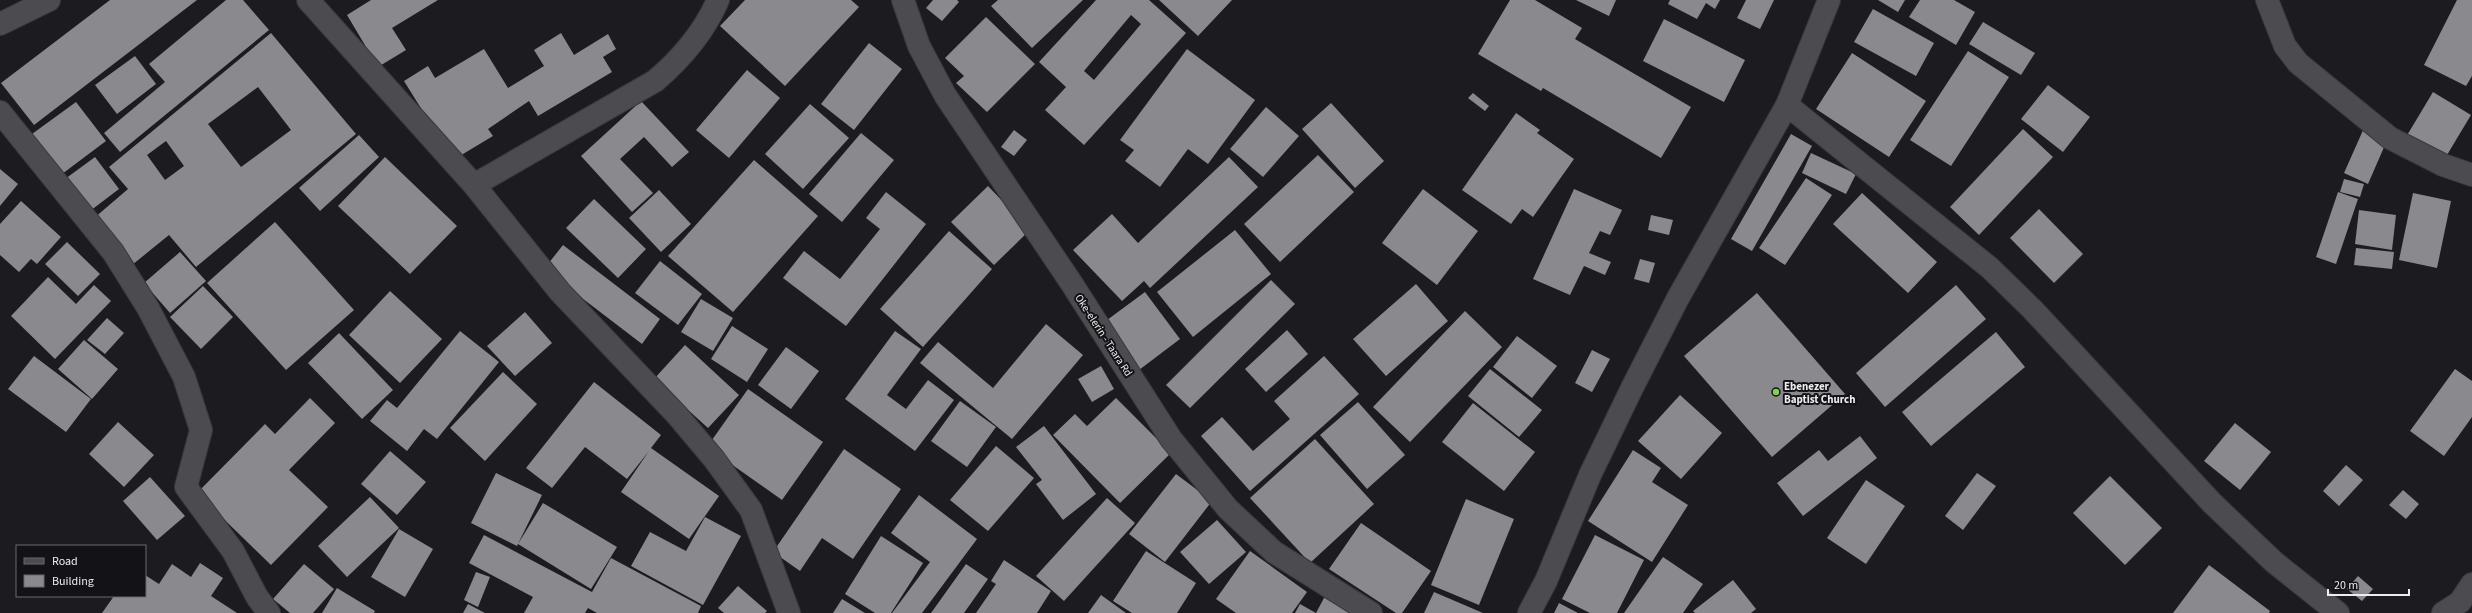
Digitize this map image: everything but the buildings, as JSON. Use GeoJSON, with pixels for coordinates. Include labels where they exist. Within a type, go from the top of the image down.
{"type":"FeatureCollection","features":[{"type":"Feature","properties":{"kind":"street"},"geometry":{"type":"LineString","coordinates":[[0,24],[49,0]]}},
{"type":"Feature","properties":{"kind":"street"},"geometry":{"type":"LineString","coordinates":[[308,0],[474,185],[560,292],[677,415],[714,459],[751,510],[789,613]]}},
{"type":"Feature","properties":{"kind":"street"},"geometry":{"type":"LineString","coordinates":[[474,185],[655,81],[677,62],[711,16],[718,0]]}},
{"type":"Feature","properties":{"kind":"street","name":"Oke-elerin - Taara Rd"},"geometry":{"type":"LineString","coordinates":[[903,0],[919,46],[945,95],[1072,284],[1171,439],[1228,509],[1274,552],[1372,613]]}},
{"type":"Feature","properties":{"kind":"street"},"geometry":{"type":"LineString","coordinates":[[1529,613],[1546,581],[1590,475],[1632,388],[1678,298],[1787,106],[1829,0]]}},
{"type":"Feature","properties":{"kind":"street"},"geometry":{"type":"LineString","coordinates":[[2267,0],[2284,46],[2298,62],[2390,138],[2443,164],[2472,175]]}},
{"type":"Feature","properties":{"kind":"street"},"geometry":{"type":"LineString","coordinates":[[1787,106],[1990,268],[2033,310],[2212,503],[2274,562],[2338,613]]}},
{"type":"Feature","properties":{"kind":"street"},"geometry":{"type":"LineString","coordinates":[[0,112],[113,252],[148,308],[184,377],[201,430],[186,487],[233,551],[257,597],[269,613]]}},
{"type":"Feature","properties":{"kind":"street"},"geometry":{"type":"LineString","coordinates":[[2443,613],[2460,602],[2472,584]]}},
{"type":"Feature","properties":{"kind":"place","name":"Ebenezer Baptist Church"},"geometry":{"type":"Point","coordinates":[1776,392]}}]}
